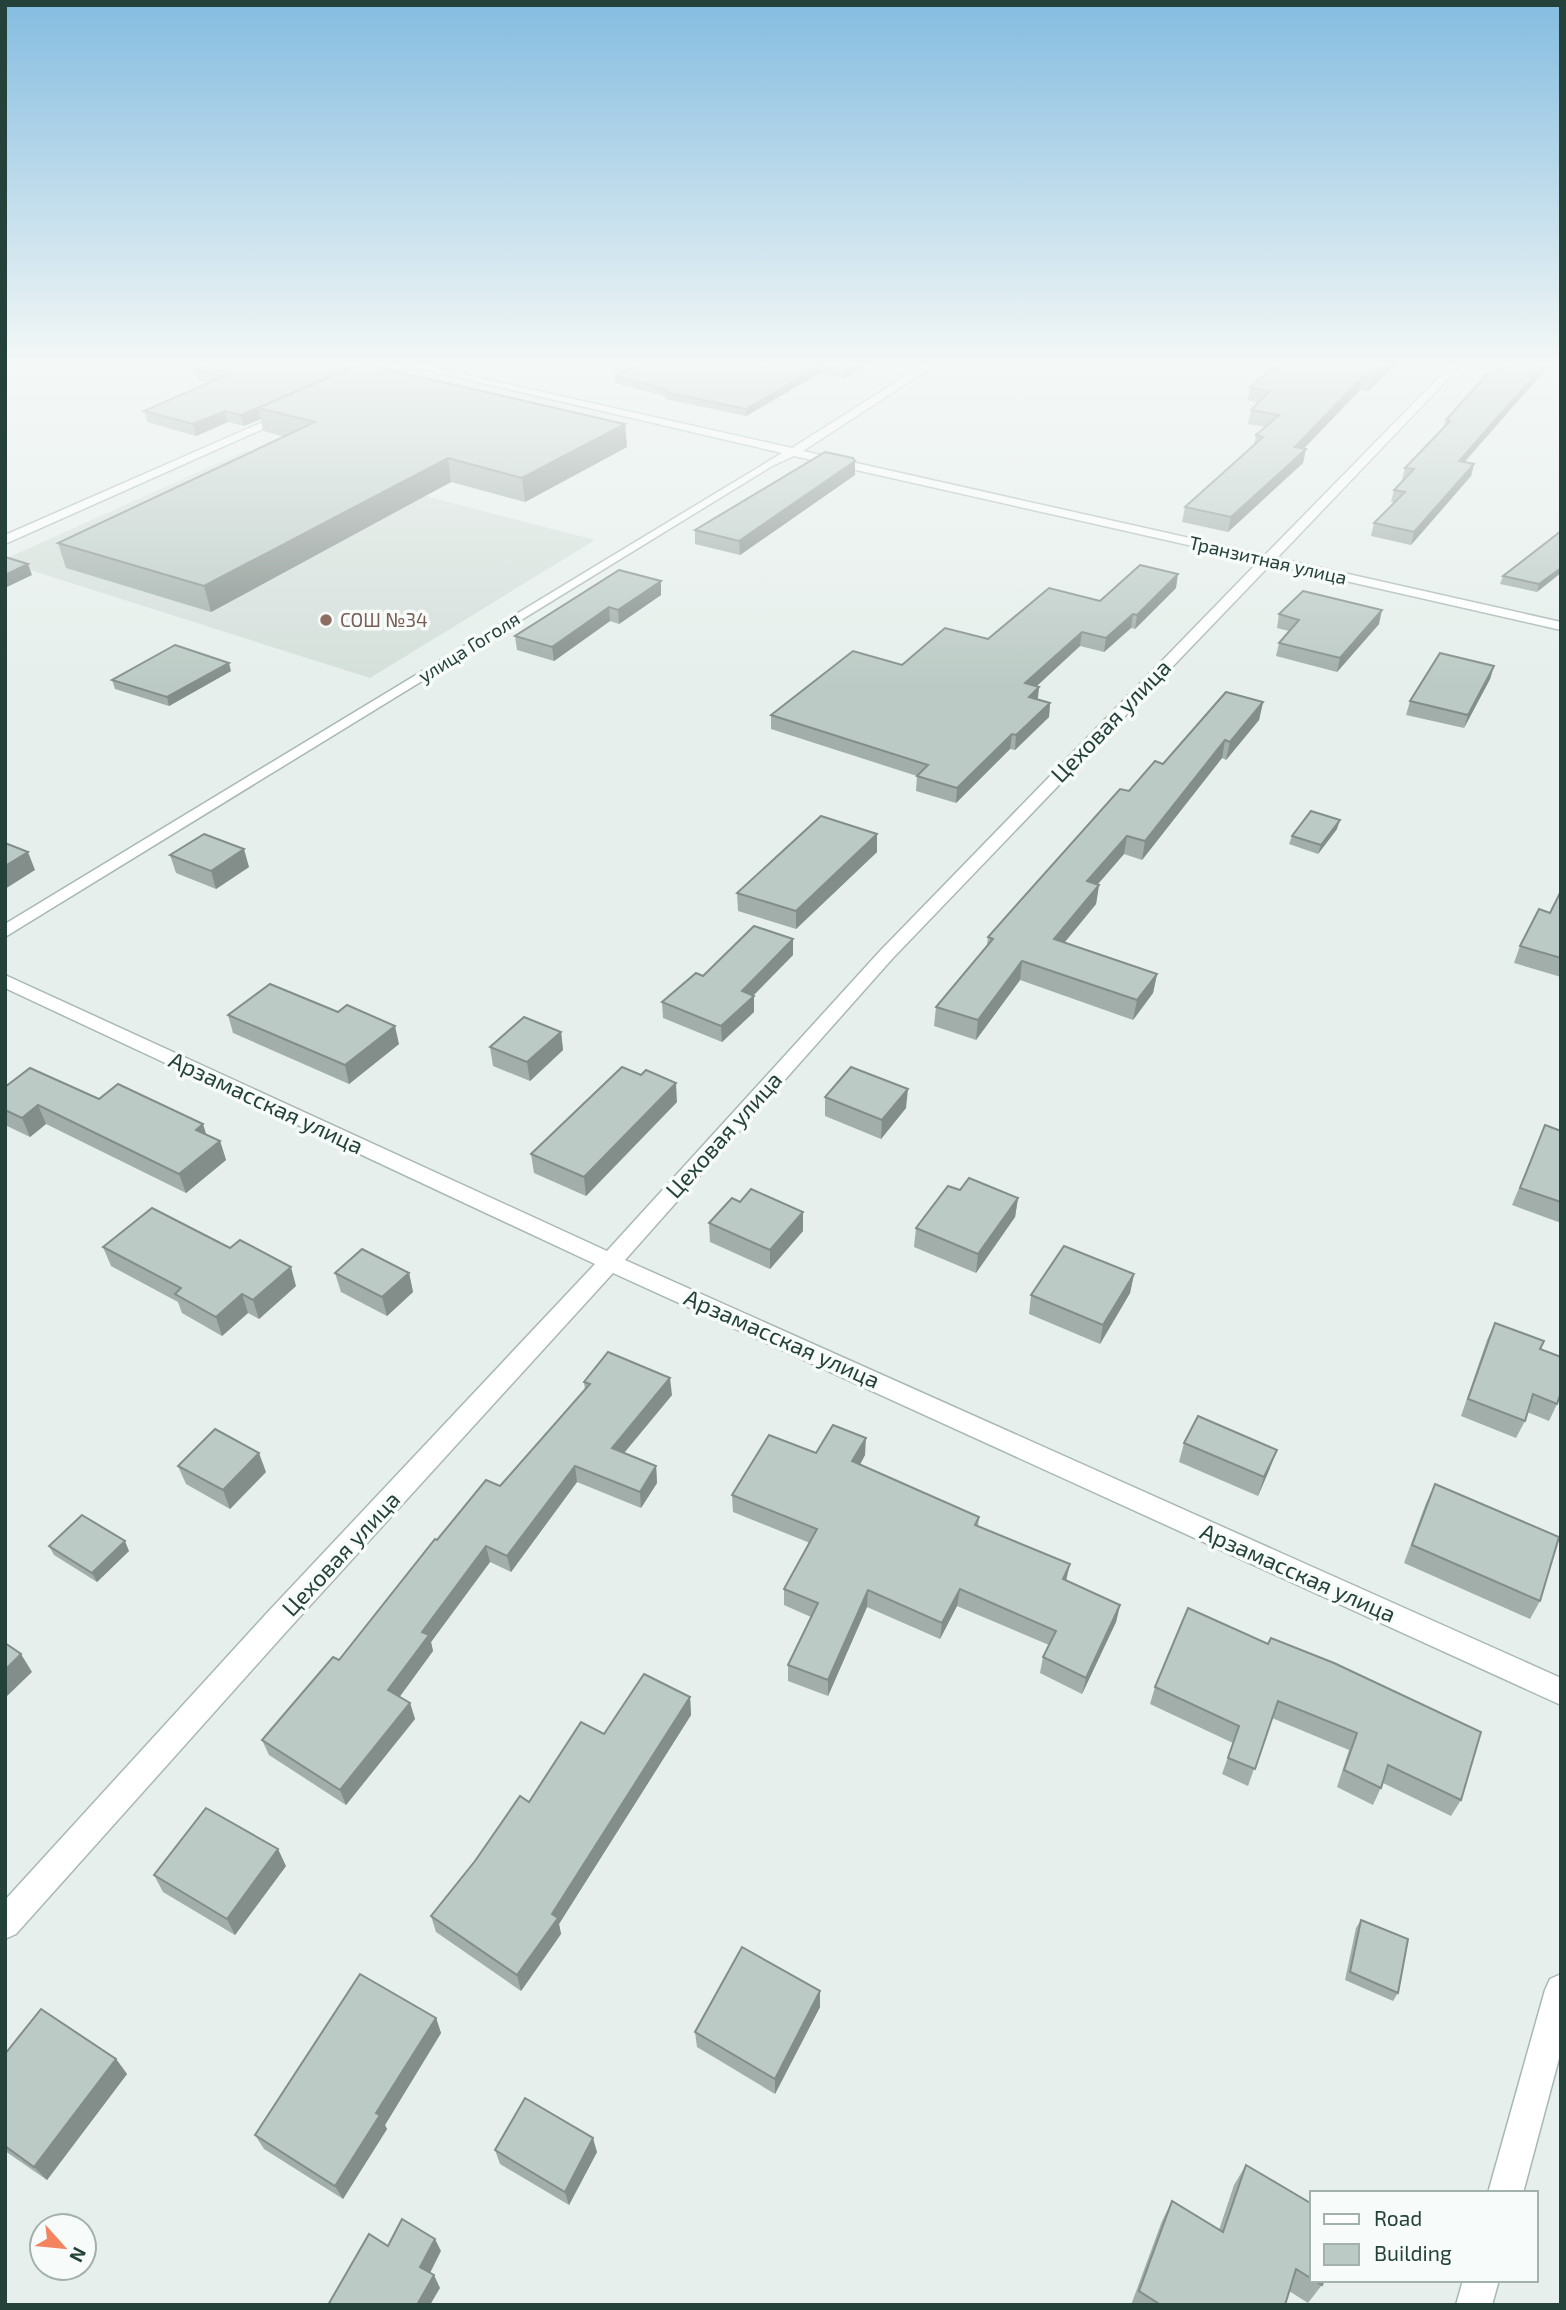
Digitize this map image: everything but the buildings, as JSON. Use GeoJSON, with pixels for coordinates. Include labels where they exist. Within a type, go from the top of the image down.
{"type":"FeatureCollection","features":[{"type":"Feature","properties":{"kind":"street"},"geometry":{"type":"LineString","coordinates":[[5,540],[160,471]]}},
{"type":"Feature","properties":{"kind":"street","name":"улица Гоголя"},"geometry":{"type":"LineString","coordinates":[[5,932],[757,471]]}},
{"type":"Feature","properties":{"kind":"street","name":"Транзитная улица"},"geometry":{"type":"LineString","coordinates":[[880,471],[1561,626]]}},
{"type":"Feature","properties":{"kind":"street","name":"Цеховая улица"},"geometry":{"type":"LineString","coordinates":[[5,1923],[610,1262],[886,955],[1353,471]]}},
{"type":"Feature","properties":{"kind":"street","name":"Арзамасская улица"},"geometry":{"type":"LineString","coordinates":[[5,981],[610,1262],[1561,1692]]}},
{"type":"Feature","properties":{"kind":"street"},"geometry":{"type":"LineString","coordinates":[[1506,2191],[1561,1990]]}},
{"type":"Feature","properties":{"kind":"street"},"geometry":{"type":"LineString","coordinates":[[1474,2305],[1480,2282]]}},
{"type":"Feature","properties":{"kind":"shaded area","name":"СОШ №34"},"geometry":{"type":"Polygon","coordinates":[[[201,471],[327,471],[595,540],[370,678],[5,562],[5,559],[201,471]]]}},
{"type":"Feature","properties":{"kind":"place","name":"СОШ №34"},"geometry":{"type":"Point","coordinates":[326,620]}}]}
